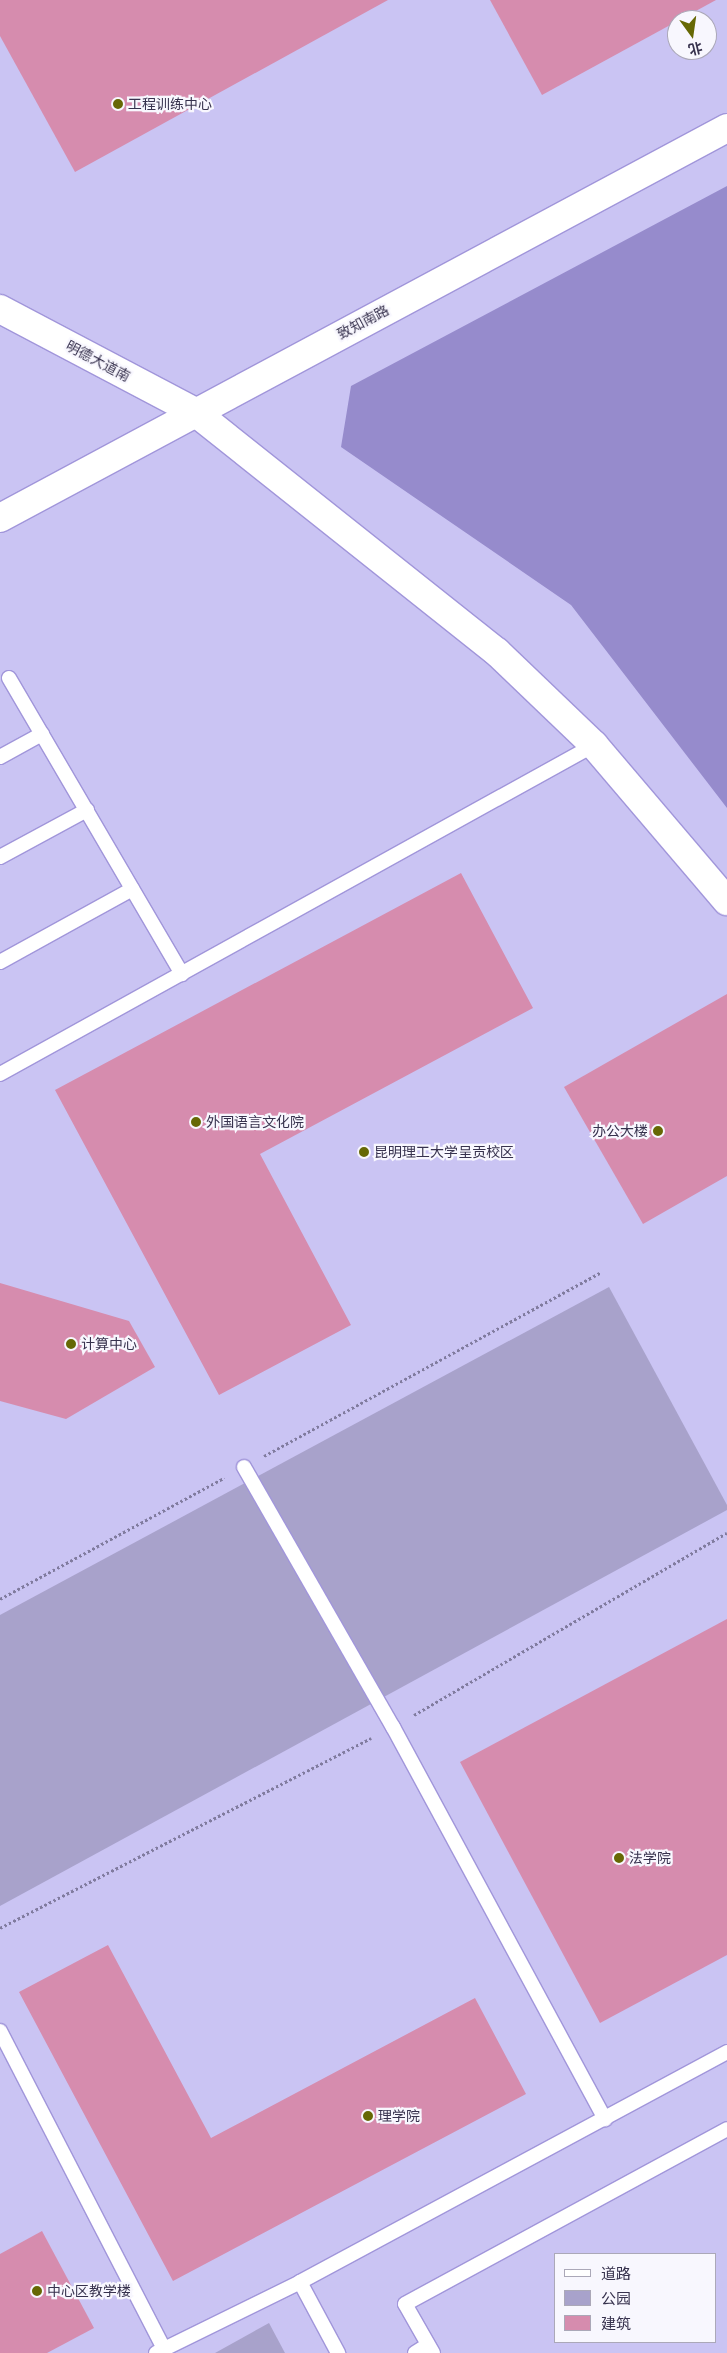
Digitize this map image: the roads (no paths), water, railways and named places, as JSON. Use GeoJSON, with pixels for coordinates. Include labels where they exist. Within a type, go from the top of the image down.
{"type":"FeatureCollection","features":[{"type":"Feature","properties":{"kind":"street","name":"致知南路"},"geometry":{"type":"LineString","coordinates":[[0,518],[727,128]]}},
{"type":"Feature","properties":{"kind":"street","name":"明德大道南"},"geometry":{"type":"LineString","coordinates":[[0,309],[195,412],[497,652],[594,745],[727,902]]}},
{"type":"Feature","properties":{"kind":"lane"},"geometry":{"type":"LineString","coordinates":[[9,678],[182,974]]}},
{"type":"Feature","properties":{"kind":"lane"},"geometry":{"type":"LineString","coordinates":[[0,757],[42,734]]}},
{"type":"Feature","properties":{"kind":"lane"},"geometry":{"type":"LineString","coordinates":[[0,1074],[594,745]]}},
{"type":"Feature","properties":{"kind":"lane"},"geometry":{"type":"LineString","coordinates":[[0,857],[87,810]]}},
{"type":"Feature","properties":{"kind":"lane"},"geometry":{"type":"LineString","coordinates":[[0,962],[132,889]]}},
{"type":"Feature","properties":{"kind":"lane"},"geometry":{"type":"LineString","coordinates":[[244,1466],[393,1727],[605,2119]]}},
{"type":"Feature","properties":{"kind":"lane"},"geometry":{"type":"LineString","coordinates":[[0,2031],[160,2351],[300,2282],[727,2052]]}},
{"type":"Feature","properties":{"kind":"lane"},"geometry":{"type":"LineString","coordinates":[[415,2353],[430,2349],[405,2304],[727,2129]]}},
{"type":"Feature","properties":{"kind":"lane"},"geometry":{"type":"LineString","coordinates":[[300,2282],[338,2353]]}},
{"type":"Feature","properties":{"kind":"place","name":"工程训练中心"},"geometry":{"type":"Point","coordinates":[118,104]}},
{"type":"Feature","properties":{"kind":"place","name":"外国语言文化院"},"geometry":{"type":"Point","coordinates":[196,1122]}},
{"type":"Feature","properties":{"kind":"place","name":"办公大楼"},"geometry":{"type":"Point","coordinates":[658,1131]}},
{"type":"Feature","properties":{"kind":"place","name":"昆明理工大学呈贡校区"},"geometry":{"type":"Point","coordinates":[364,1152]}},
{"type":"Feature","properties":{"kind":"place","name":"计算中心"},"geometry":{"type":"Point","coordinates":[71,1344]}},
{"type":"Feature","properties":{"kind":"place","name":"法学院"},"geometry":{"type":"Point","coordinates":[619,1858]}},
{"type":"Feature","properties":{"kind":"place","name":"理学院"},"geometry":{"type":"Point","coordinates":[368,2116]}},
{"type":"Feature","properties":{"kind":"place","name":"中心区教学楼"},"geometry":{"type":"Point","coordinates":[37,2291]}}]}
